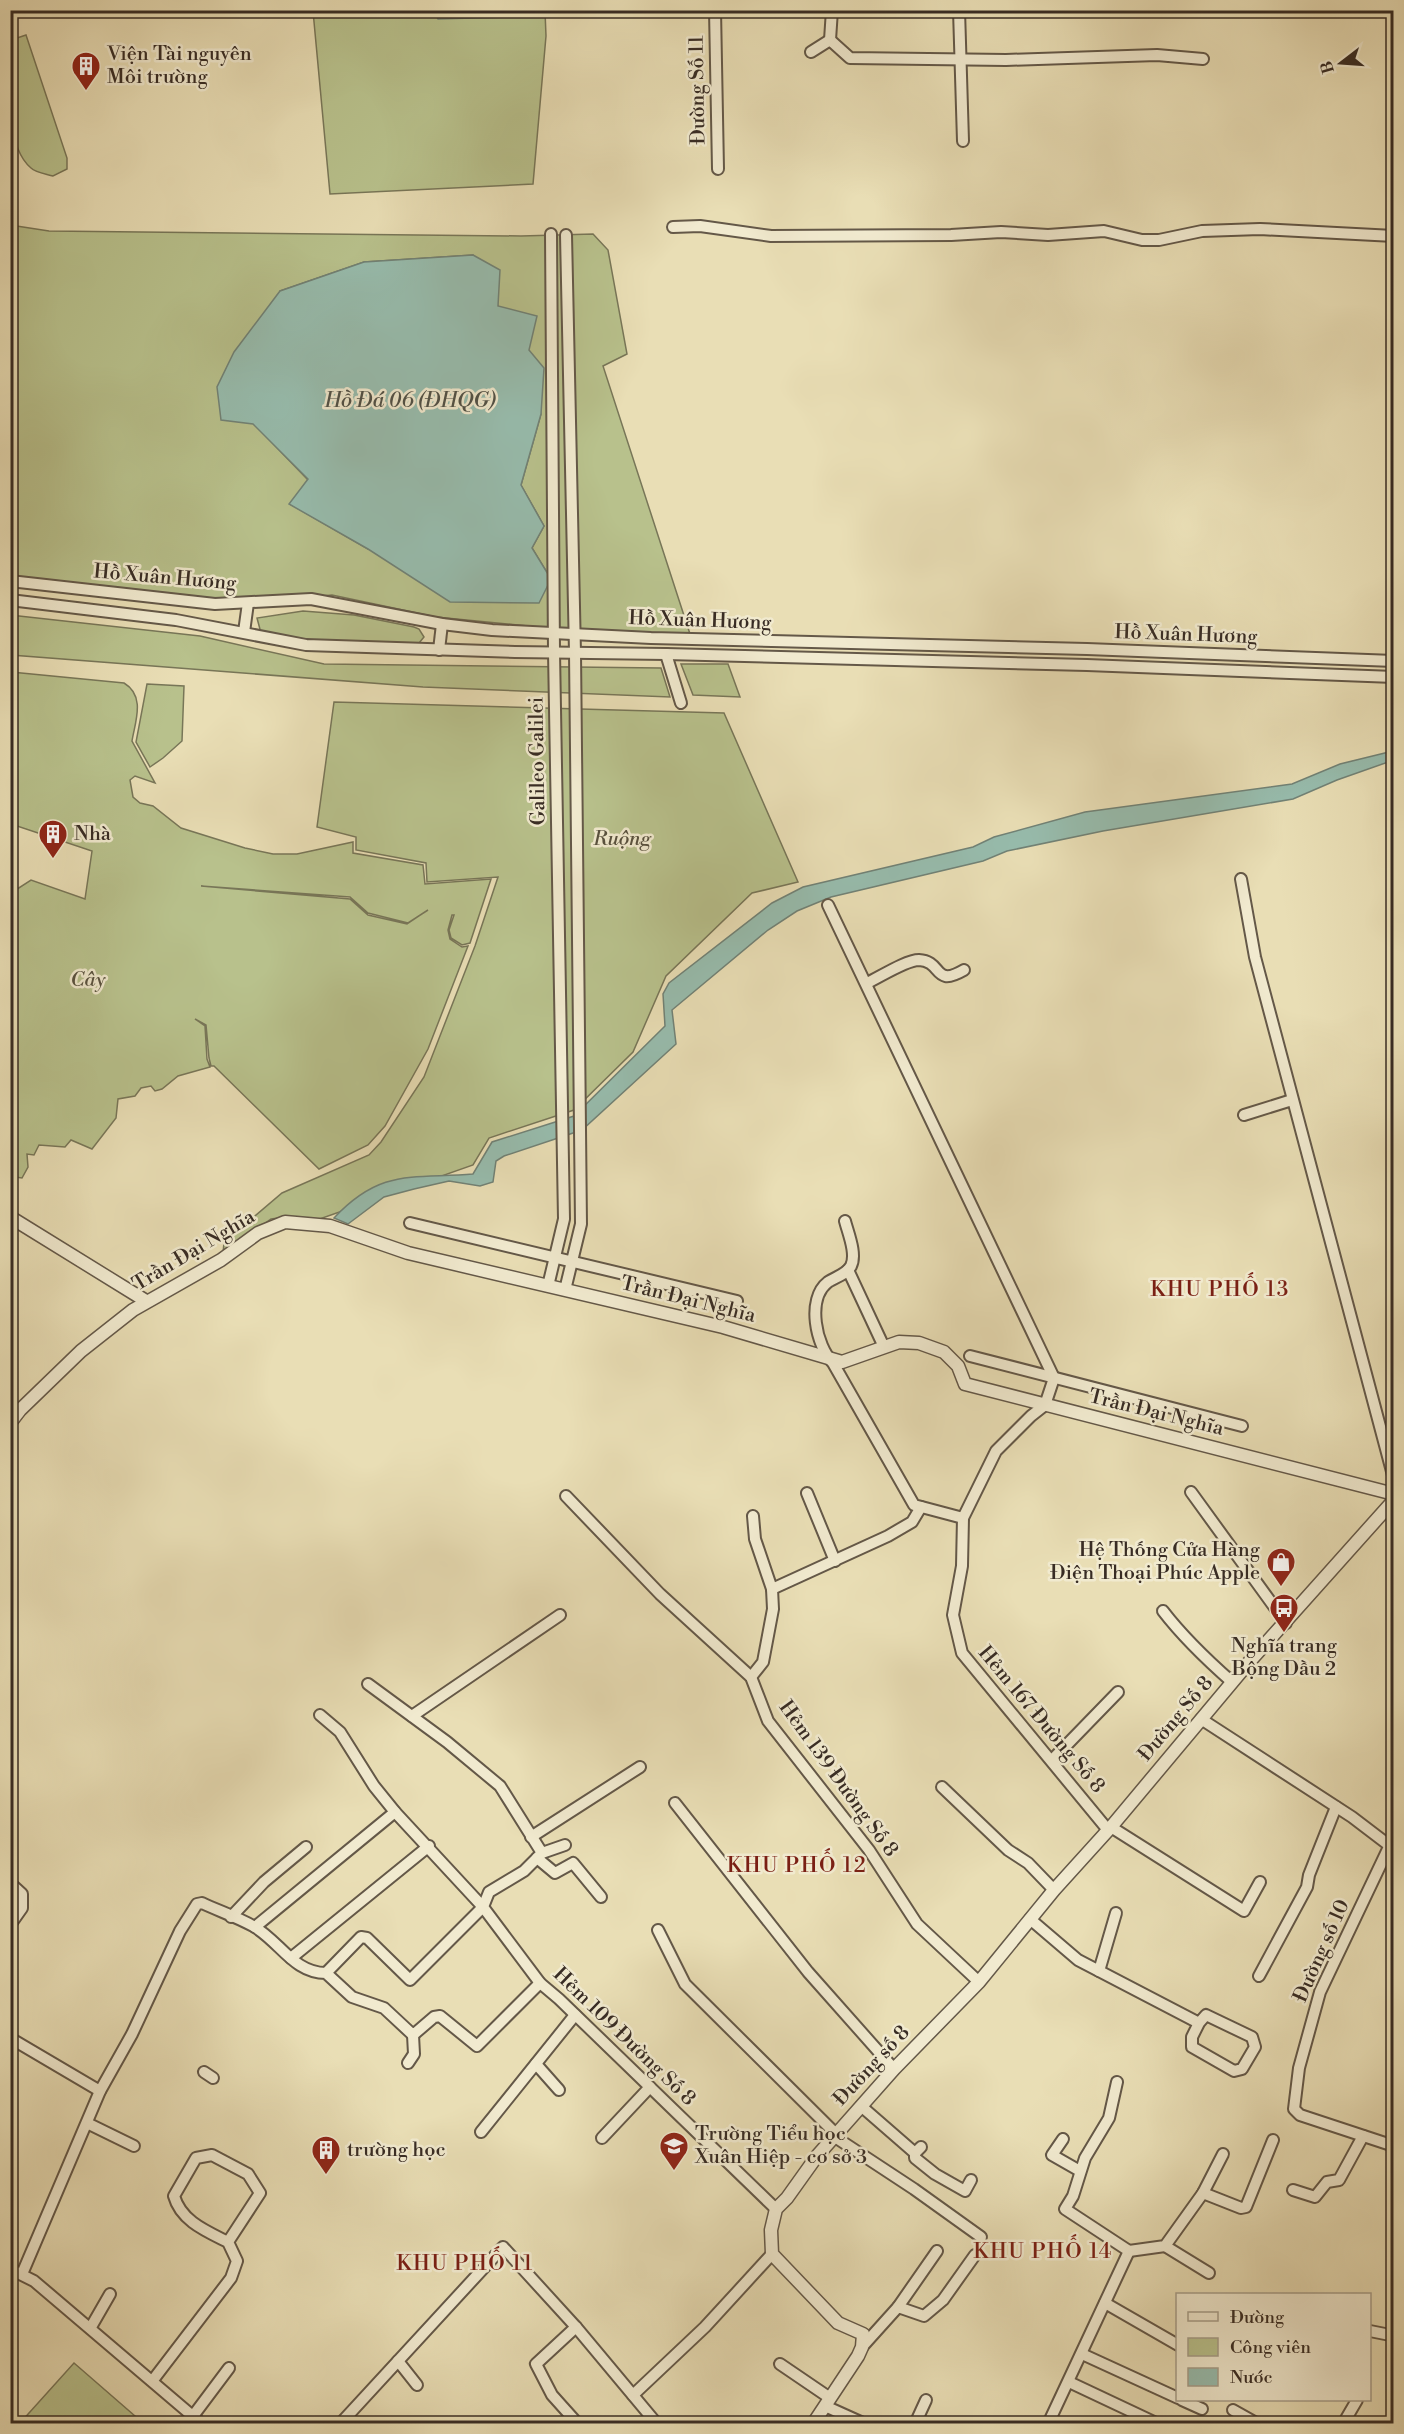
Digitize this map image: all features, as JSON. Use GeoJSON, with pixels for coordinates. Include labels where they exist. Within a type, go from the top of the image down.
{"type":"FeatureCollection","features":[{"type":"Feature","properties":{"kind":"street","name":"Đường Số 11"},"geometry":{"type":"LineString","coordinates":[[715,10],[718,169]]}},
{"type":"Feature","properties":{"kind":"street"},"geometry":{"type":"LineString","coordinates":[[830,40],[832,10]]}},
{"type":"Feature","properties":{"kind":"street"},"geometry":{"type":"LineString","coordinates":[[959,10],[963,141]]}},
{"type":"Feature","properties":{"kind":"street"},"geometry":{"type":"LineString","coordinates":[[811,52],[830,40]]}},
{"type":"Feature","properties":{"kind":"street"},"geometry":{"type":"LineString","coordinates":[[830,40],[850,58],[961,60],[1157,55],[1203,59]]}},
{"type":"Feature","properties":{"kind":"street"},"geometry":{"type":"LineString","coordinates":[[673,228],[700,226],[771,236],[951,235],[1001,232],[1048,235],[1104,231],[1142,240],[1159,240],[1202,231],[1260,230],[1394,237]]}},
{"type":"Feature","properties":{"kind":"street","name":"Galileo Galilei"},"geometry":{"type":"LineString","coordinates":[[548,1286],[564,1219],[553,633],[551,234]]}},
{"type":"Feature","properties":{"kind":"street","name":"Galileo Galilei"},"geometry":{"type":"LineString","coordinates":[[565,1290],[581,1224],[575,634],[566,235]]}},
{"type":"Feature","properties":{"kind":"street","name":"Hồ Xuân Hương"},"geometry":{"type":"LineString","coordinates":[[10,581],[215,604],[311,599],[442,624],[553,633],[1394,661]]}},
{"type":"Feature","properties":{"kind":"street","name":"Hồ Xuân Hương"},"geometry":{"type":"LineString","coordinates":[[10,600],[176,620],[306,645],[1087,665],[1394,677]]}},
{"type":"Feature","properties":{"kind":"street"},"geometry":{"type":"LineString","coordinates":[[244,632],[248,603]]}},
{"type":"Feature","properties":{"kind":"street"},"geometry":{"type":"LineString","coordinates":[[439,650],[442,624]]}},
{"type":"Feature","properties":{"kind":"street"},"geometry":{"type":"LineString","coordinates":[[1087,649],[1087,665]]}},
{"type":"Feature","properties":{"kind":"street"},"geometry":{"type":"LineString","coordinates":[[666,654],[681,703]]}},
{"type":"Feature","properties":{"kind":"street"},"geometry":{"type":"LineString","coordinates":[[1241,879],[1255,957],[1394,1479]]}},
{"type":"Feature","properties":{"kind":"street"},"geometry":{"type":"LineString","coordinates":[[828,905],[1054,1378],[1045,1405]]}},
{"type":"Feature","properties":{"kind":"street"},"geometry":{"type":"LineString","coordinates":[[867,984],[917,960],[929,963],[946,977],[952,977],[964,970]]}},
{"type":"Feature","properties":{"kind":"street"},"geometry":{"type":"LineString","coordinates":[[1244,1115],[1292,1100]]}},
{"type":"Feature","properties":{"kind":"street"},"geometry":{"type":"LineString","coordinates":[[563,1205],[580,1206]]}},
{"type":"Feature","properties":{"kind":"street"},"geometry":{"type":"LineString","coordinates":[[10,1217],[146,1300]]}},
{"type":"Feature","properties":{"kind":"street"},"geometry":{"type":"LineString","coordinates":[[845,1221],[852,1259],[848,1270],[828,1282],[818,1299],[814,1318],[827,1357],[833,1363],[914,1505],[963,1518]]}},
{"type":"Feature","properties":{"kind":"street","name":"Trần Đại Nghĩa"},"geometry":{"type":"LineString","coordinates":[[10,1423],[20,1410],[81,1351],[146,1300],[221,1260],[258,1233],[285,1222],[330,1226],[408,1253],[723,1327],[842,1362],[899,1342],[919,1342],[944,1352],[958,1366],[965,1384],[1394,1494]]}},
{"type":"Feature","properties":{"kind":"street"},"geometry":{"type":"LineString","coordinates":[[410,1223],[737,1301]]}},
{"type":"Feature","properties":{"kind":"street"},"geometry":{"type":"LineString","coordinates":[[848,1270],[884,1347]]}},
{"type":"Feature","properties":{"kind":"street"},"geometry":{"type":"LineString","coordinates":[[970,1356],[1242,1426]]}},
{"type":"Feature","properties":{"kind":"street","name":"Hẻm 167 Đường Số 8"},"geometry":{"type":"LineString","coordinates":[[1045,1405],[1030,1416],[996,1451],[963,1518],[962,1566],[953,1615],[962,1653],[1109,1828],[1244,1911],[1260,1882]]}},
{"type":"Feature","properties":{"kind":"street"},"geometry":{"type":"LineString","coordinates":[[1191,1492],[1286,1623]]}},
{"type":"Feature","properties":{"kind":"street"},"geometry":{"type":"LineString","coordinates":[[807,1493],[835,1561]]}},
{"type":"Feature","properties":{"kind":"street","name":"Hẻm 139 Đường Số 8"},"geometry":{"type":"LineString","coordinates":[[566,1496],[660,1594],[752,1677],[768,1721],[868,1850],[917,1924],[979,1982]]}},
{"type":"Feature","properties":{"kind":"street","name":"Đường Số 8"},"geometry":{"type":"LineString","coordinates":[[1109,1828],[1232,1682],[1394,1500]]}},
{"type":"Feature","properties":{"kind":"street"},"geometry":{"type":"LineString","coordinates":[[772,1589],[888,1536],[912,1522],[921,1507]]}},
{"type":"Feature","properties":{"kind":"street"},"geometry":{"type":"LineString","coordinates":[[752,1677],[764,1662],[771,1630],[772,1589],[755,1539],[753,1516]]}},
{"type":"Feature","properties":{"kind":"street"},"geometry":{"type":"LineString","coordinates":[[1162,1611],[1177,1630],[1232,1682]]}},
{"type":"Feature","properties":{"kind":"street"},"geometry":{"type":"LineString","coordinates":[[412,1716],[560,1615]]}},
{"type":"Feature","properties":{"kind":"street"},"geometry":{"type":"LineString","coordinates":[[368,1684],[500,1786],[531,1837],[539,1856],[555,1873],[573,1863],[601,1897]]}},
{"type":"Feature","properties":{"kind":"street"},"geometry":{"type":"LineString","coordinates":[[1052,1760],[1118,1692]]}},
{"type":"Feature","properties":{"kind":"street","name":"Hẻm 109 Đường Số 8"},"geometry":{"type":"LineString","coordinates":[[320,1715],[340,1732],[374,1786],[483,1907],[540,1983],[776,2209]]}},
{"type":"Feature","properties":{"kind":"street"},"geometry":{"type":"LineString","coordinates":[[1201,1719],[1336,1807],[1391,1848]]}},
{"type":"Feature","properties":{"kind":"street"},"geometry":{"type":"LineString","coordinates":[[531,1837],[640,1767]]}},
{"type":"Feature","properties":{"kind":"street"},"geometry":{"type":"LineString","coordinates":[[942,1786],[1008,1850],[1028,1863],[1054,1890]]}},
{"type":"Feature","properties":{"kind":"street"},"geometry":{"type":"LineString","coordinates":[[675,1803],[808,1972],[894,2069]]}},
{"type":"Feature","properties":{"kind":"street"},"geometry":{"type":"LineString","coordinates":[[1259,1976],[1307,1887],[1309,1875],[1336,1807]]}},
{"type":"Feature","properties":{"kind":"street"},"geometry":{"type":"LineString","coordinates":[[255,1927],[395,1812]]}},
{"type":"Feature","properties":{"kind":"street","name":"Đường số 8"},"geometry":{"type":"LineString","coordinates":[[776,2209],[788,2198],[817,2156],[835,2135],[894,2069],[979,1982],[1054,1890],[1109,1828]]}},
{"type":"Feature","properties":{"kind":"street"},"geometry":{"type":"LineString","coordinates":[[326,1973],[362,1937],[367,1938],[410,1980],[483,1907],[489,1892],[524,1871],[539,1856],[565,1845]]}},
{"type":"Feature","properties":{"kind":"street"},"geometry":{"type":"LineString","coordinates":[[291,1958],[429,1846]]}},
{"type":"Feature","properties":{"kind":"street"},"geometry":{"type":"LineString","coordinates":[[231,1917],[264,1882],[306,1847]]}},
{"type":"Feature","properties":{"kind":"street","name":"Đường số 10"},"geometry":{"type":"LineString","coordinates":[[1391,1848],[1320,1992],[1299,2068],[1294,2109],[1300,2115],[1394,2146]]}},
{"type":"Feature","properties":{"kind":"street"},"geometry":{"type":"LineString","coordinates":[[10,1883],[22,1894],[22,1908],[10,1925]]}},
{"type":"Feature","properties":{"kind":"street"},"geometry":{"type":"LineString","coordinates":[[22,2274],[100,2091],[132,2034],[180,1931],[197,1904],[202,1903],[255,1927],[299,1967],[315,1973],[326,1973],[352,1997],[384,2008],[413,2035],[414,2054],[408,2063]]}},
{"type":"Feature","properties":{"kind":"street"},"geometry":{"type":"LineString","coordinates":[[1100,1971],[1116,1913]]}},
{"type":"Feature","properties":{"kind":"street"},"geometry":{"type":"LineString","coordinates":[[1030,1919],[1075,1958],[1157,2003],[1199,2022]]}},
{"type":"Feature","properties":{"kind":"street"},"geometry":{"type":"LineString","coordinates":[[658,1930],[685,1984],[835,2135],[981,2237]]}},
{"type":"Feature","properties":{"kind":"street"},"geometry":{"type":"LineString","coordinates":[[413,2035],[434,2017],[440,2016],[477,2046],[540,1983]]}},
{"type":"Feature","properties":{"kind":"street"},"geometry":{"type":"LineString","coordinates":[[481,2132],[575,2015]]}},
{"type":"Feature","properties":{"kind":"street"},"geometry":{"type":"LineString","coordinates":[[1206,2015],[1252,2037],[1255,2047],[1242,2069],[1234,2071],[1192,2047],[1192,2037],[1199,2022],[1206,2015]]}},
{"type":"Feature","properties":{"kind":"street"},"geometry":{"type":"LineString","coordinates":[[10,2038],[100,2091]]}},
{"type":"Feature","properties":{"kind":"street"},"geometry":{"type":"LineString","coordinates":[[536,2064],[558,2090]]}},
{"type":"Feature","properties":{"kind":"street"},"geometry":{"type":"LineString","coordinates":[[1117,2082],[1109,2118],[1080,2171],[1073,2196],[1065,2209],[1129,2251],[1165,2246],[1209,2273]]}},
{"type":"Feature","properties":{"kind":"street"},"geometry":{"type":"LineString","coordinates":[[602,2138],[650,2087]]}},
{"type":"Feature","properties":{"kind":"street"},"geometry":{"type":"LineString","coordinates":[[861,2106],[918,2150],[915,2158],[935,2174],[965,2191],[971,2180]]}},
{"type":"Feature","properties":{"kind":"street"},"geometry":{"type":"LineString","coordinates":[[87,2123],[134,2146]]}},
{"type":"Feature","properties":{"kind":"street"},"geometry":{"type":"LineString","coordinates":[[1293,2190],[1314,2197],[1327,2182],[1339,2180],[1363,2136]]}},
{"type":"Feature","properties":{"kind":"street"},"geometry":{"type":"LineString","coordinates":[[1063,2139],[1052,2155],[1080,2171]]}},
{"type":"Feature","properties":{"kind":"street"},"geometry":{"type":"LineString","coordinates":[[1203,2193],[1241,2208],[1246,2207],[1273,2140]]}},
{"type":"Feature","properties":{"kind":"street"},"geometry":{"type":"LineString","coordinates":[[1165,2246],[1203,2193],[1223,2154]]}},
{"type":"Feature","properties":{"kind":"street"},"geometry":{"type":"LineString","coordinates":[[153,2380],[231,2278],[237,2261],[228,2242],[187,2219],[175,2202],[174,2196],[196,2158],[212,2156],[248,2174],[260,2193],[228,2242]]}},
{"type":"Feature","properties":{"kind":"street"},"geometry":{"type":"LineString","coordinates":[[776,2209],[771,2230],[772,2254],[838,2323],[863,2334],[862,2347]]}},
{"type":"Feature","properties":{"kind":"street"},"geometry":{"type":"LineString","coordinates":[[340,2424],[503,2247],[576,2327],[657,2424]]}},
{"type":"Feature","properties":{"kind":"street"},"geometry":{"type":"LineString","coordinates":[[813,2424],[862,2347],[898,2307],[937,2251]]}},
{"type":"Feature","properties":{"kind":"street"},"geometry":{"type":"LineString","coordinates":[[1048,2424],[1129,2251]]}},
{"type":"Feature","properties":{"kind":"street"},"geometry":{"type":"LineString","coordinates":[[633,2395],[705,2327],[772,2254]]}},
{"type":"Feature","properties":{"kind":"street"},"geometry":{"type":"LineString","coordinates":[[898,2307],[924,2316],[943,2300],[975,2255]]}},
{"type":"Feature","properties":{"kind":"street"},"geometry":{"type":"LineString","coordinates":[[10,2269],[34,2281],[91,2327],[202,2424]]}},
{"type":"Feature","properties":{"kind":"street"},"geometry":{"type":"LineString","coordinates":[[91,2327],[110,2294]]}},
{"type":"Feature","properties":{"kind":"street"},"geometry":{"type":"LineString","coordinates":[[1105,2303],[1176,2343]]}},
{"type":"Feature","properties":{"kind":"street"},"geometry":{"type":"LineString","coordinates":[[576,2327],[536,2364],[552,2396],[578,2424]]}},
{"type":"Feature","properties":{"kind":"street"},"geometry":{"type":"LineString","coordinates":[[1371,2331],[1392,2333]]}},
{"type":"Feature","properties":{"kind":"street"},"geometry":{"type":"LineString","coordinates":[[1082,2354],[1176,2397]]}},
{"type":"Feature","properties":{"kind":"street"},"geometry":{"type":"LineString","coordinates":[[398,2361],[417,2385]]}},
{"type":"Feature","properties":{"kind":"street"},"geometry":{"type":"LineString","coordinates":[[780,2364],[827,2402],[865,2424]]}},
{"type":"Feature","properties":{"kind":"street"},"geometry":{"type":"LineString","coordinates":[[194,2416],[229,2368]]}},
{"type":"Feature","properties":{"kind":"street"},"geometry":{"type":"LineString","coordinates":[[1069,2382],[1156,2423]]}},
{"type":"Feature","properties":{"kind":"street"},"geometry":{"type":"LineString","coordinates":[[915,2424],[926,2400]]}},
{"type":"Feature","properties":{"kind":"street"},"geometry":{"type":"LineString","coordinates":[[1184,2401],[1202,2409]]}},
{"type":"Feature","properties":{"kind":"street"},"geometry":{"type":"LineString","coordinates":[[1343,2424],[1356,2401]]}},
{"type":"Feature","properties":{"kind":"street"},"geometry":{"type":"LineString","coordinates":[[1233,2410],[1258,2424]]}},
{"type":"Feature","properties":{"kind":"green space"},"geometry":{"type":"Polygon","coordinates":[[[313,11],[433,11],[438,18],[540,16],[540,11],[545,11],[546,36],[533,184],[330,194],[313,11]]]}},
{"type":"Feature","properties":{"kind":"green space"},"geometry":{"type":"Polygon","coordinates":[[[26,35],[67,158],[67,169],[53,176],[31,168],[22,157],[12,126],[11,40],[26,35]]]}},
{"type":"Feature","properties":{"kind":"green space"},"geometry":{"type":"Polygon","coordinates":[[[10,225],[49,231],[521,236],[593,234],[608,250],[627,354],[603,366],[690,634],[548,628],[436,617],[332,595],[231,605],[11,581],[10,225]],[[473,255],[364,262],[280,291],[253,423],[308,480],[290,504],[368,549],[551,579],[532,548],[544,526],[521,485],[541,414],[528,350],[498,306],[473,255]]]}},
{"type":"Feature","properties":{"kind":"green space"},"geometry":{"type":"Polygon","coordinates":[[[303,611],[354,615],[414,627],[419,629],[424,637],[419,643],[405,648],[310,642],[261,633],[257,618],[303,611]]]}},
{"type":"Feature","properties":{"kind":"green space"},"geometry":{"type":"Polygon","coordinates":[[[10,615],[200,636],[324,664],[661,668],[670,697],[423,687],[11,655],[10,615]]]}},
{"type":"Feature","properties":{"kind":"green space"},"geometry":{"type":"Polygon","coordinates":[[[681,664],[728,664],[740,697],[693,695],[681,664]]]}},
{"type":"Feature","properties":{"kind":"green space","name":"Cây"},"geometry":{"type":"Polygon","coordinates":[[[11,672],[124,683],[131,688],[137,702],[137,718],[132,741],[155,783],[135,776],[130,780],[133,797],[140,803],[153,806],[181,828],[245,848],[273,854],[297,854],[353,842],[353,853],[423,865],[425,884],[491,879],[470,943],[462,945],[451,938],[449,930],[454,915],[452,915],[448,930],[450,939],[462,947],[468,946],[428,1049],[385,1126],[368,1145],[319,1169],[214,1066],[211,1066],[206,1025],[195,1019],[205,1026],[207,1059],[210,1067],[178,1076],[162,1089],[155,1091],[151,1086],[141,1088],[135,1096],[118,1099],[116,1118],[92,1149],[71,1140],[65,1147],[39,1145],[34,1155],[27,1154],[28,1167],[22,1178],[15,1177],[11,1182],[11,893],[31,880],[85,899],[92,851],[11,824],[11,672]],[[201,886],[350,899],[368,915],[407,924],[428,910],[408,923],[368,913],[350,897],[201,886]]]}},
{"type":"Feature","properties":{"kind":"green space"},"geometry":{"type":"Polygon","coordinates":[[[147,684],[184,686],[182,741],[150,767],[136,742],[147,684]]]}},
{"type":"Feature","properties":{"kind":"green space","name":"Ruộng"},"geometry":{"type":"Polygon","coordinates":[[[334,702],[724,713],[798,882],[752,893],[666,976],[633,1052],[574,1110],[489,1138],[473,1165],[314,1221],[287,1217],[271,1219],[223,1254],[224,1242],[282,1193],[369,1155],[381,1142],[424,1077],[475,946],[498,877],[427,882],[426,863],[356,850],[356,837],[317,827],[334,702]]]}},
{"type":"Feature","properties":{"kind":"green space"},"geometry":{"type":"Polygon","coordinates":[[[74,2363],[143,2423],[20,2423],[74,2363]]]}},
{"type":"Feature","properties":{"kind":"water"},"geometry":{"type":"Polygon","coordinates":[[[433,11],[540,11],[540,16],[438,19],[433,11]]]}},
{"type":"Feature","properties":{"kind":"water","name":"Hồ Đá 06 (ĐHQG)"},"geometry":{"type":"Polygon","coordinates":[[[473,255],[500,270],[498,306],[537,316],[529,350],[544,368],[541,414],[521,485],[544,526],[532,548],[551,579],[539,603],[450,602],[368,549],[289,504],[308,479],[253,424],[221,420],[217,387],[234,352],[280,291],[364,262],[473,255]]]}},
{"type":"Feature","properties":{"kind":"water"},"geometry":{"type":"Polygon","coordinates":[[[1393,751],[1393,763],[1391,761],[1337,780],[1293,799],[1103,831],[1007,851],[983,861],[831,897],[797,911],[768,930],[672,1010],[676,1044],[582,1130],[504,1156],[496,1161],[493,1182],[480,1186],[449,1181],[384,1197],[348,1224],[334,1218],[351,1202],[383,1183],[415,1177],[473,1174],[492,1142],[574,1116],[665,1026],[663,994],[669,983],[772,903],[803,887],[973,847],[994,837],[1085,812],[1292,784],[1340,764],[1393,751]]]}},
{"type":"Feature","properties":{"kind":"place","name":"Viện Tài nguyên Môi trường"},"geometry":{"type":"Point","coordinates":[86,92]}},
{"type":"Feature","properties":{"kind":"place","name":"Nhà"},"geometry":{"type":"Point","coordinates":[53,860]}},
{"type":"Feature","properties":{"kind":"place","name":"Hệ Thống Cửa Hàng Điện Thoại Phúc Apple"},"geometry":{"type":"Point","coordinates":[1281,1588]}},
{"type":"Feature","properties":{"kind":"place","name":"Nghĩa trang Bộng Dầu 2"},"geometry":{"type":"Point","coordinates":[1284,1634]}},
{"type":"Feature","properties":{"kind":"place","name":"Trường Tiểu học Xuân Hiệp - cơ sở 3"},"geometry":{"type":"Point","coordinates":[674,2172]}},
{"type":"Feature","properties":{"kind":"place","name":"trường học"},"geometry":{"type":"Point","coordinates":[326,2176]}},
{"type":"Feature","properties":{"kind":"district","name":"KHU PHỐ 13"},"geometry":{"type":"Point","coordinates":[1220,1290]}},
{"type":"Feature","properties":{"kind":"district","name":"KHU PHỐ 12"},"geometry":{"type":"Point","coordinates":[797,1866]}},
{"type":"Feature","properties":{"kind":"district","name":"KHU PHỐ 14"},"geometry":{"type":"Point","coordinates":[1043,2252]}},
{"type":"Feature","properties":{"kind":"district","name":"KHU PHỐ 11"},"geometry":{"type":"Point","coordinates":[465,2264]}}]}
